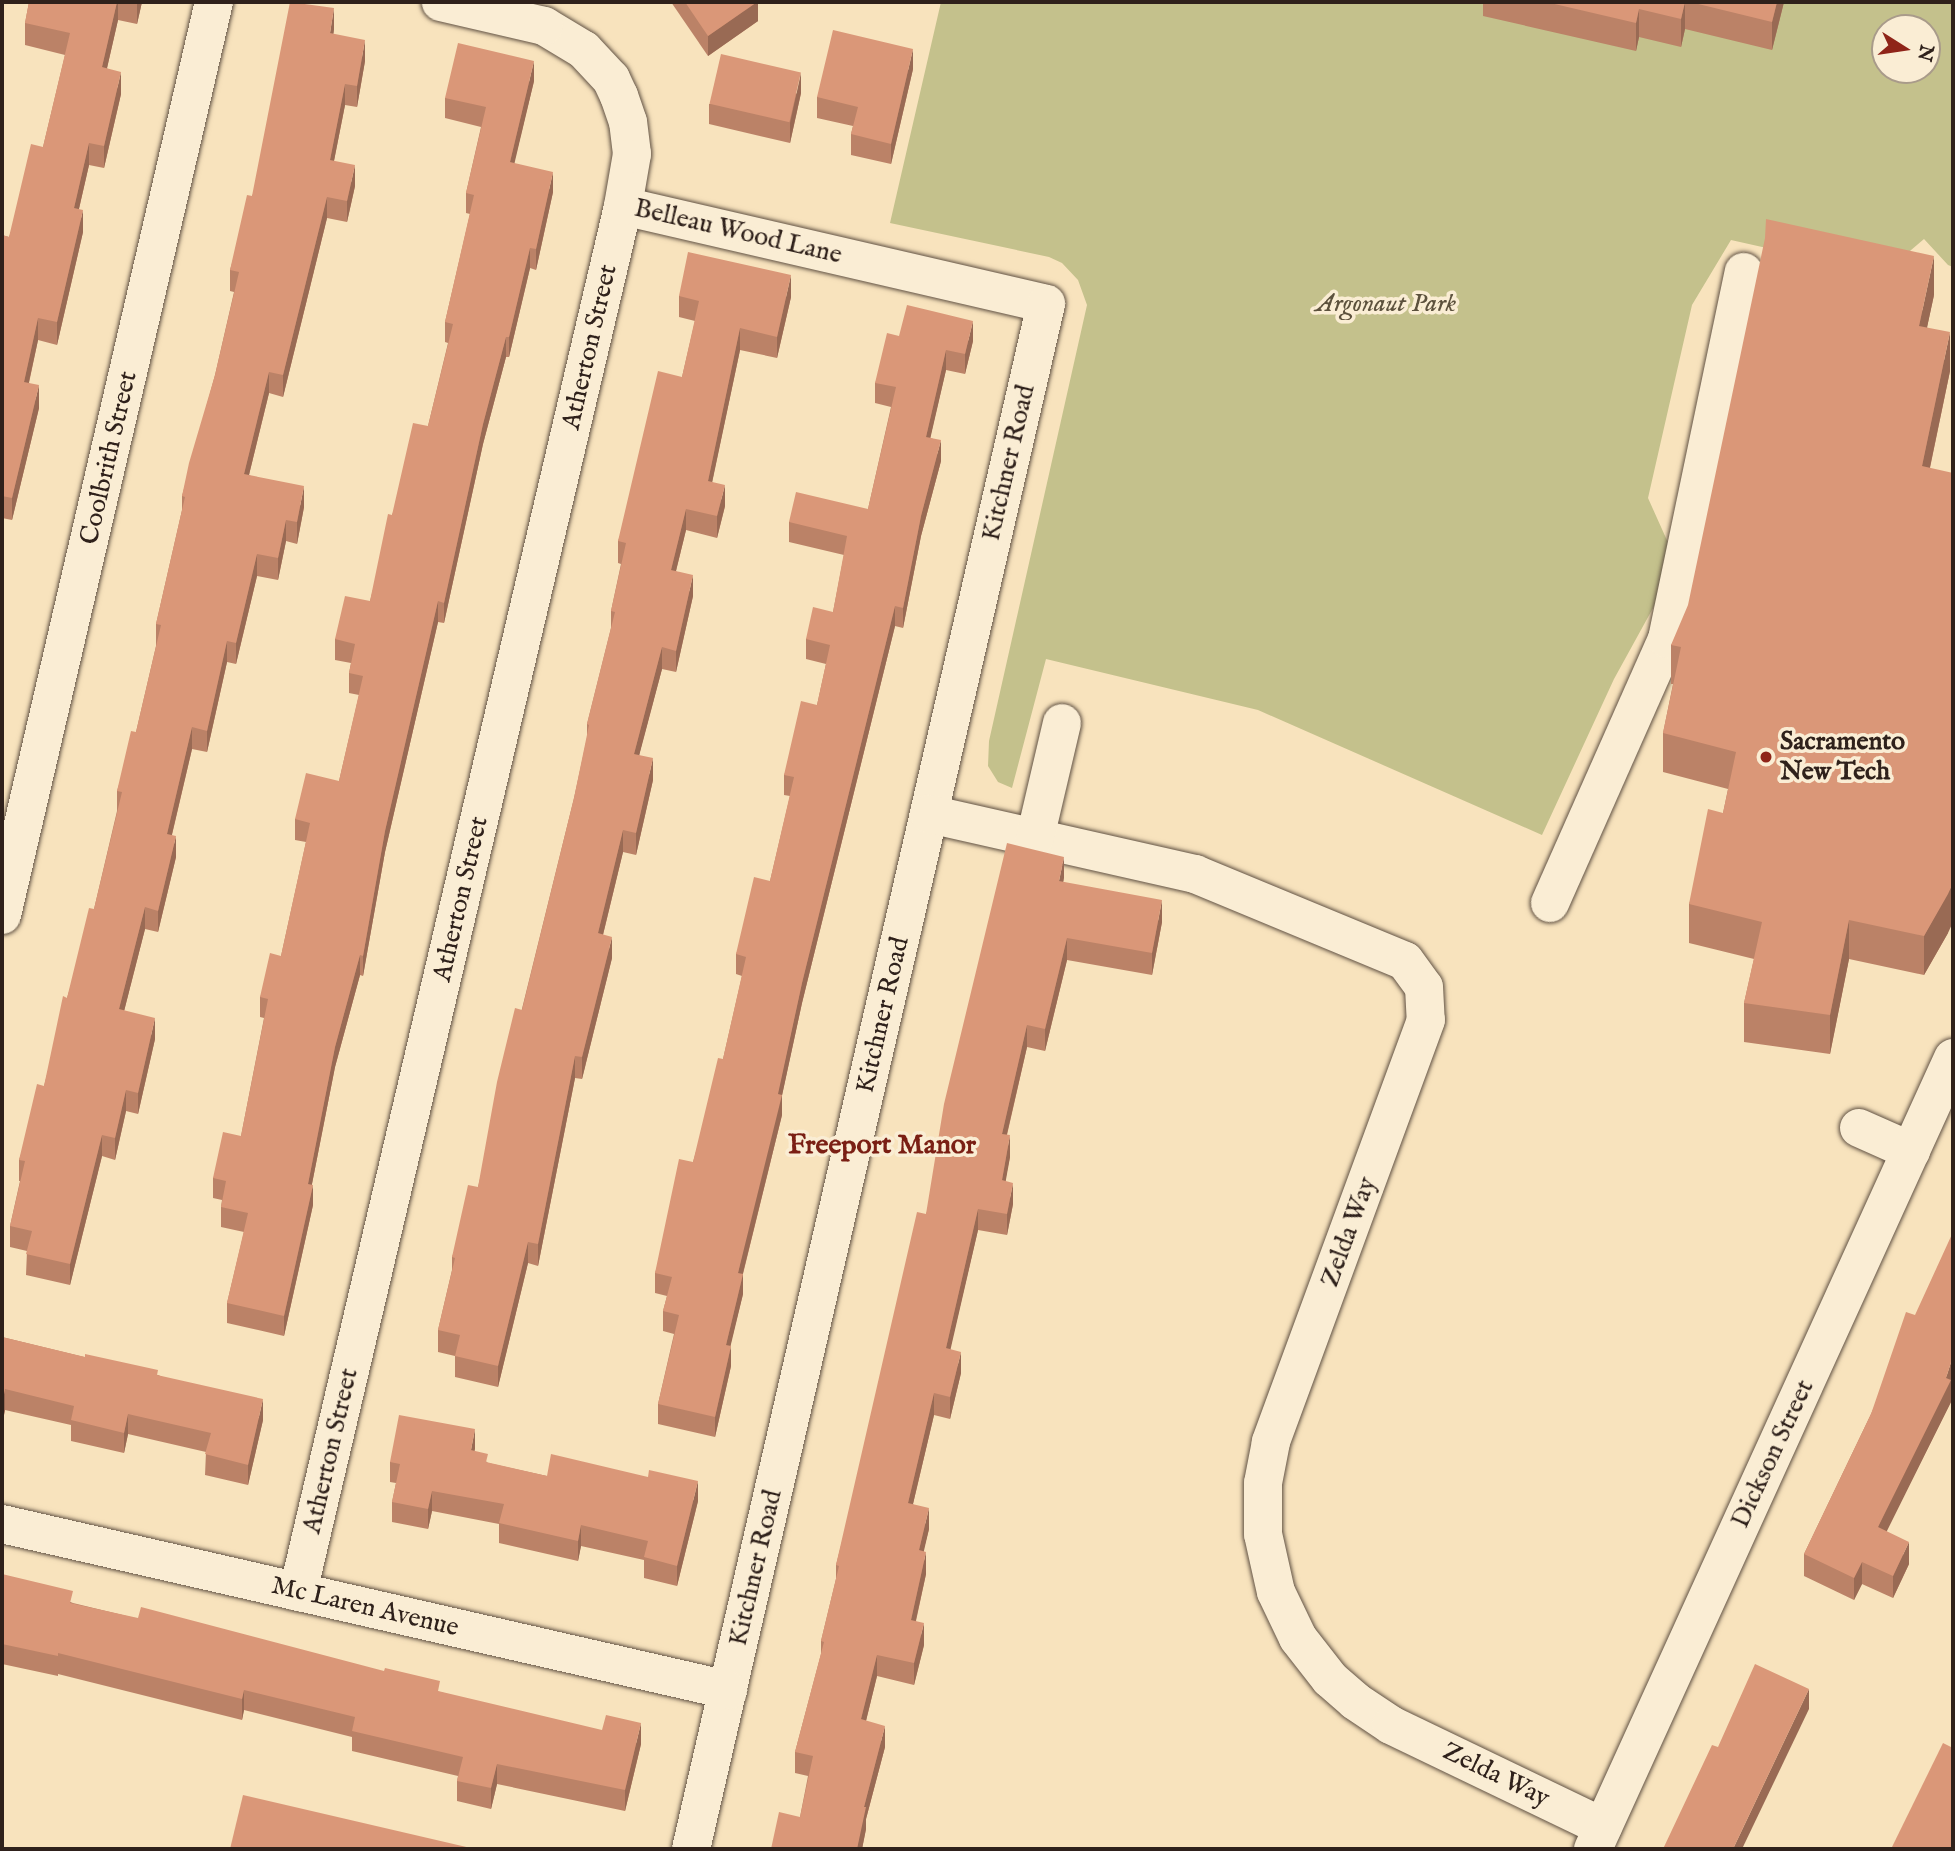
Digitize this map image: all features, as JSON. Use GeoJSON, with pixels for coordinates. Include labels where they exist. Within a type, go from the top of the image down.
{"type":"FeatureCollection","features":[{"type":"Feature","properties":{"kind":"street","name":"Coolbrith Street"},"geometry":{"type":"LineString","coordinates":[[2,915],[214,2]]}},
{"type":"Feature","properties":{"kind":"street","name":"Belleau Wood Lane"},"geometry":{"type":"LineString","coordinates":[[441,2],[544,26],[584,50],[611,79],[628,122],[632,154],[623,206],[1046,304]]}},
{"type":"Feature","properties":{"kind":"street","name":"Atherton Street"},"geometry":{"type":"LineString","coordinates":[[298,1592],[623,206]]}},
{"type":"Feature","properties":{"kind":"street"},"geometry":{"type":"LineString","coordinates":[[1550,903],[1667,639],[1744,272]]}},
{"type":"Feature","properties":{"kind":"street","name":"Kitchner Road"},"geometry":{"type":"LineString","coordinates":[[691,1849],[1046,304]]}},
{"type":"Feature","properties":{"kind":"street"},"geometry":{"type":"LineString","coordinates":[[1035,838],[1062,723]]}},
{"type":"Feature","properties":{"kind":"street","name":"Zelda Way"},"geometry":{"type":"LineString","coordinates":[[929,814],[1195,874],[1405,961],[1424,987],[1426,1020],[1271,1442],[1263,1483],[1263,1534],[1276,1592],[1298,1638],[1330,1678],[1355,1701],[1391,1725],[1598,1838]]}},
{"type":"Feature","properties":{"kind":"street","name":"Dickson Street"},"geometry":{"type":"LineString","coordinates":[[1598,1838],[1953,1058]]}},
{"type":"Feature","properties":{"kind":"street"},"geometry":{"type":"LineString","coordinates":[[1859,1128],[1911,1151]]}},
{"type":"Feature","properties":{"kind":"street","name":"Mc Laren Avenue"},"geometry":{"type":"LineString","coordinates":[[2,1524],[728,1690]]}},
{"type":"Feature","properties":{"kind":"green space","name":"Argonaut Park"},"geometry":{"type":"Polygon","coordinates":[[[941,2],[1953,2],[1953,267],[1924,239],[1883,274],[1731,240],[1692,305],[1648,498],[1670,547],[1658,599],[1614,679],[1542,835],[1258,710],[1046,659],[1012,788],[998,782],[988,766],[989,741],[1087,305],[1078,280],[1062,263],[1049,257],[890,223],[941,2]]]}},
{"type":"Feature","properties":{"kind":"building"},"geometry":{"type":"Polygon","coordinates":[[[29,2],[117,2],[102,67],[121,72],[104,146],[89,143],[74,208],[83,210],[57,322],[38,318],[24,382],[39,385],[12,498],[2,496],[2,235],[9,237],[31,144],[43,147],[70,33],[25,23],[29,2]]]}},
{"type":"Feature","properties":{"kind":"building"},"geometry":{"type":"Polygon","coordinates":[[[290,2],[334,8],[330,33],[365,40],[357,86],[345,84],[330,160],[355,165],[347,201],[327,197],[283,375],[269,372],[244,474],[304,486],[297,522],[286,520],[278,558],[257,554],[236,643],[227,641],[207,731],[192,727],[167,834],[176,836],[158,911],[145,907],[119,1009],[155,1018],[138,1093],[126,1090],[115,1138],[102,1135],[70,1264],[26,1254],[32,1231],[10,1226],[25,1161],[19,1160],[37,1084],[44,1086],[63,996],[67,998],[89,908],[94,909],[122,792],[117,791],[131,731],[136,732],[161,625],[156,624],[185,497],[182,496],[189,463],[215,375],[239,272],[230,270],[247,195],[252,196],[290,2]]]}},
{"type":"Feature","properties":{"kind":"building"},"geometry":{"type":"Polygon","coordinates":[[[685,2],[757,2],[708,36],[685,2]]]}},
{"type":"Feature","properties":{"kind":"building"},"geometry":{"type":"Polygon","coordinates":[[[1546,2],[1685,2],[1681,19],[1639,9],[1636,23],[1546,2]]]}},
{"type":"Feature","properties":{"kind":"building"},"geometry":{"type":"Polygon","coordinates":[[[1690,2],[1777,2],[1772,22],[1690,2]]]}},
{"type":"Feature","properties":{"kind":"building"},"geometry":{"type":"Polygon","coordinates":[[[833,30],[913,49],[891,144],[851,134],[858,107],[817,97],[833,30]]]}},
{"type":"Feature","properties":{"kind":"building"},"geometry":{"type":"Polygon","coordinates":[[[458,43],[534,61],[510,162],[553,172],[536,249],[530,248],[509,337],[506,337],[483,424],[444,603],[438,601],[385,831],[363,956],[360,955],[335,1047],[308,1184],[313,1185],[284,1316],[227,1303],[248,1213],[221,1207],[226,1181],[213,1178],[223,1132],[241,1136],[268,999],[260,997],[270,953],[281,956],[310,823],[295,819],[306,773],[339,781],[363,676],[349,673],[355,644],[335,639],[345,596],[370,601],[388,514],[392,515],[413,423],[428,426],[453,324],[445,322],[474,195],[466,193],[486,107],[445,98],[458,43]]]}},
{"type":"Feature","properties":{"kind":"building"},"geometry":{"type":"Polygon","coordinates":[[[721,54],[801,72],[789,122],[710,104],[721,54]]]}},
{"type":"Feature","properties":{"kind":"building"},"geometry":{"type":"Polygon","coordinates":[[[1766,219],[1934,256],[1919,326],[1950,332],[1922,466],[1953,473],[1953,883],[1924,936],[1849,920],[1830,1015],[1744,1003],[1762,922],[1689,904],[1708,809],[1723,813],[1736,752],[1663,733],[1681,647],[1671,645],[1688,605],[1765,238],[1766,219]]]}},
{"type":"Feature","properties":{"kind":"building"},"geometry":{"type":"Polygon","coordinates":[[[688,252],[791,275],[777,337],[740,328],[708,481],[725,485],[717,516],[686,509],[671,570],[693,575],[676,651],[662,647],[634,754],[653,758],[636,833],[623,830],[598,933],[612,937],[582,1057],[575,1056],[538,1244],[528,1242],[498,1366],[455,1356],[460,1335],[438,1330],[468,1185],[478,1187],[497,1082],[515,1008],[522,1010],[574,798],[589,725],[587,724],[615,612],[611,611],[626,543],[618,541],[658,371],[682,377],[699,301],[679,296],[688,252]]]}},
{"type":"Feature","properties":{"kind":"building"},"geometry":{"type":"Polygon","coordinates":[[[907,305],[973,321],[965,354],[946,350],[926,437],[941,440],[921,516],[903,608],[895,606],[802,983],[778,1094],[782,1095],[738,1273],[743,1274],[726,1345],[731,1346],[715,1417],[658,1404],[679,1315],[663,1311],[672,1277],[655,1273],[679,1159],[693,1162],[718,1058],[723,1059],[746,957],[736,954],[754,877],[770,881],[794,777],[784,775],[801,701],[817,705],[830,645],[806,639],[813,607],[833,612],[847,536],[789,522],[796,492],[868,509],[896,387],[875,383],[887,333],[899,336],[907,305]]]}},
{"type":"Feature","properties":{"kind":"building"},"geometry":{"type":"Polygon","coordinates":[[[1007,843],[1064,857],[1059,881],[1162,900],[1152,953],[1067,938],[1045,1029],[1027,1025],[1002,1134],[1010,1135],[1002,1180],[1013,1183],[1007,1214],[978,1209],[946,1348],[961,1352],[950,1397],[934,1393],[908,1503],[929,1508],[919,1550],[926,1552],[911,1620],[924,1623],[914,1663],[877,1655],[861,1719],[885,1726],[864,1807],[857,1849],[771,1849],[779,1812],[800,1817],[813,1756],[795,1752],[824,1642],[821,1641],[839,1566],[836,1565],[917,1212],[926,1214],[944,1104],[1007,843]]]}},
{"type":"Feature","properties":{"kind":"building"},"geometry":{"type":"Polygon","coordinates":[[[1953,1232],[1953,1356],[1946,1378],[1951,1380],[1878,1527],[1909,1542],[1893,1576],[1862,1562],[1854,1578],[1804,1554],[1871,1414],[1906,1312],[1915,1315],[1953,1232]]]}},
{"type":"Feature","properties":{"kind":"building"},"geometry":{"type":"Polygon","coordinates":[[[2,1337],[85,1357],[85,1354],[158,1370],[157,1375],[263,1399],[248,1465],[205,1454],[211,1433],[128,1414],[124,1433],[71,1420],[74,1406],[5,1389],[2,1405],[2,1337]]]}},
{"type":"Feature","properties":{"kind":"building"},"geometry":{"type":"Polygon","coordinates":[[[399,1415],[475,1429],[471,1450],[488,1454],[486,1462],[547,1476],[551,1454],[648,1477],[649,1470],[698,1481],[677,1566],[644,1557],[648,1541],[581,1525],[578,1541],[499,1523],[504,1504],[432,1491],[428,1509],[392,1502],[400,1464],[390,1462],[399,1415]]]}},
{"type":"Feature","properties":{"kind":"building"},"geometry":{"type":"Polygon","coordinates":[[[2,1574],[73,1591],[70,1603],[138,1618],[141,1607],[384,1671],[385,1668],[440,1681],[438,1691],[602,1730],[606,1715],[641,1723],[625,1790],[497,1764],[491,1788],[457,1781],[463,1757],[352,1731],[355,1717],[244,1690],[242,1699],[58,1653],[58,1656],[2,1644],[2,1574]]]}},
{"type":"Feature","properties":{"kind":"building"},"geometry":{"type":"Polygon","coordinates":[[[1755,1664],[1809,1689],[1733,1849],[1663,1849],[1712,1745],[1718,1747],[1755,1664]]]}},
{"type":"Feature","properties":{"kind":"building"},"geometry":{"type":"Polygon","coordinates":[[[1943,1743],[1953,1748],[1953,1849],[1891,1849],[1943,1743]]]}},
{"type":"Feature","properties":{"kind":"building"},"geometry":{"type":"Polygon","coordinates":[[[243,1795],[475,1849],[230,1849],[243,1795]]]}},
{"type":"Feature","properties":{"kind":"place","name":"Sacramento New Tech"},"geometry":{"type":"Point","coordinates":[1766,757]}},
{"type":"Feature","properties":{"kind":"district","name":"Freeport Manor"},"geometry":{"type":"Point","coordinates":[882,1146]}}]}
